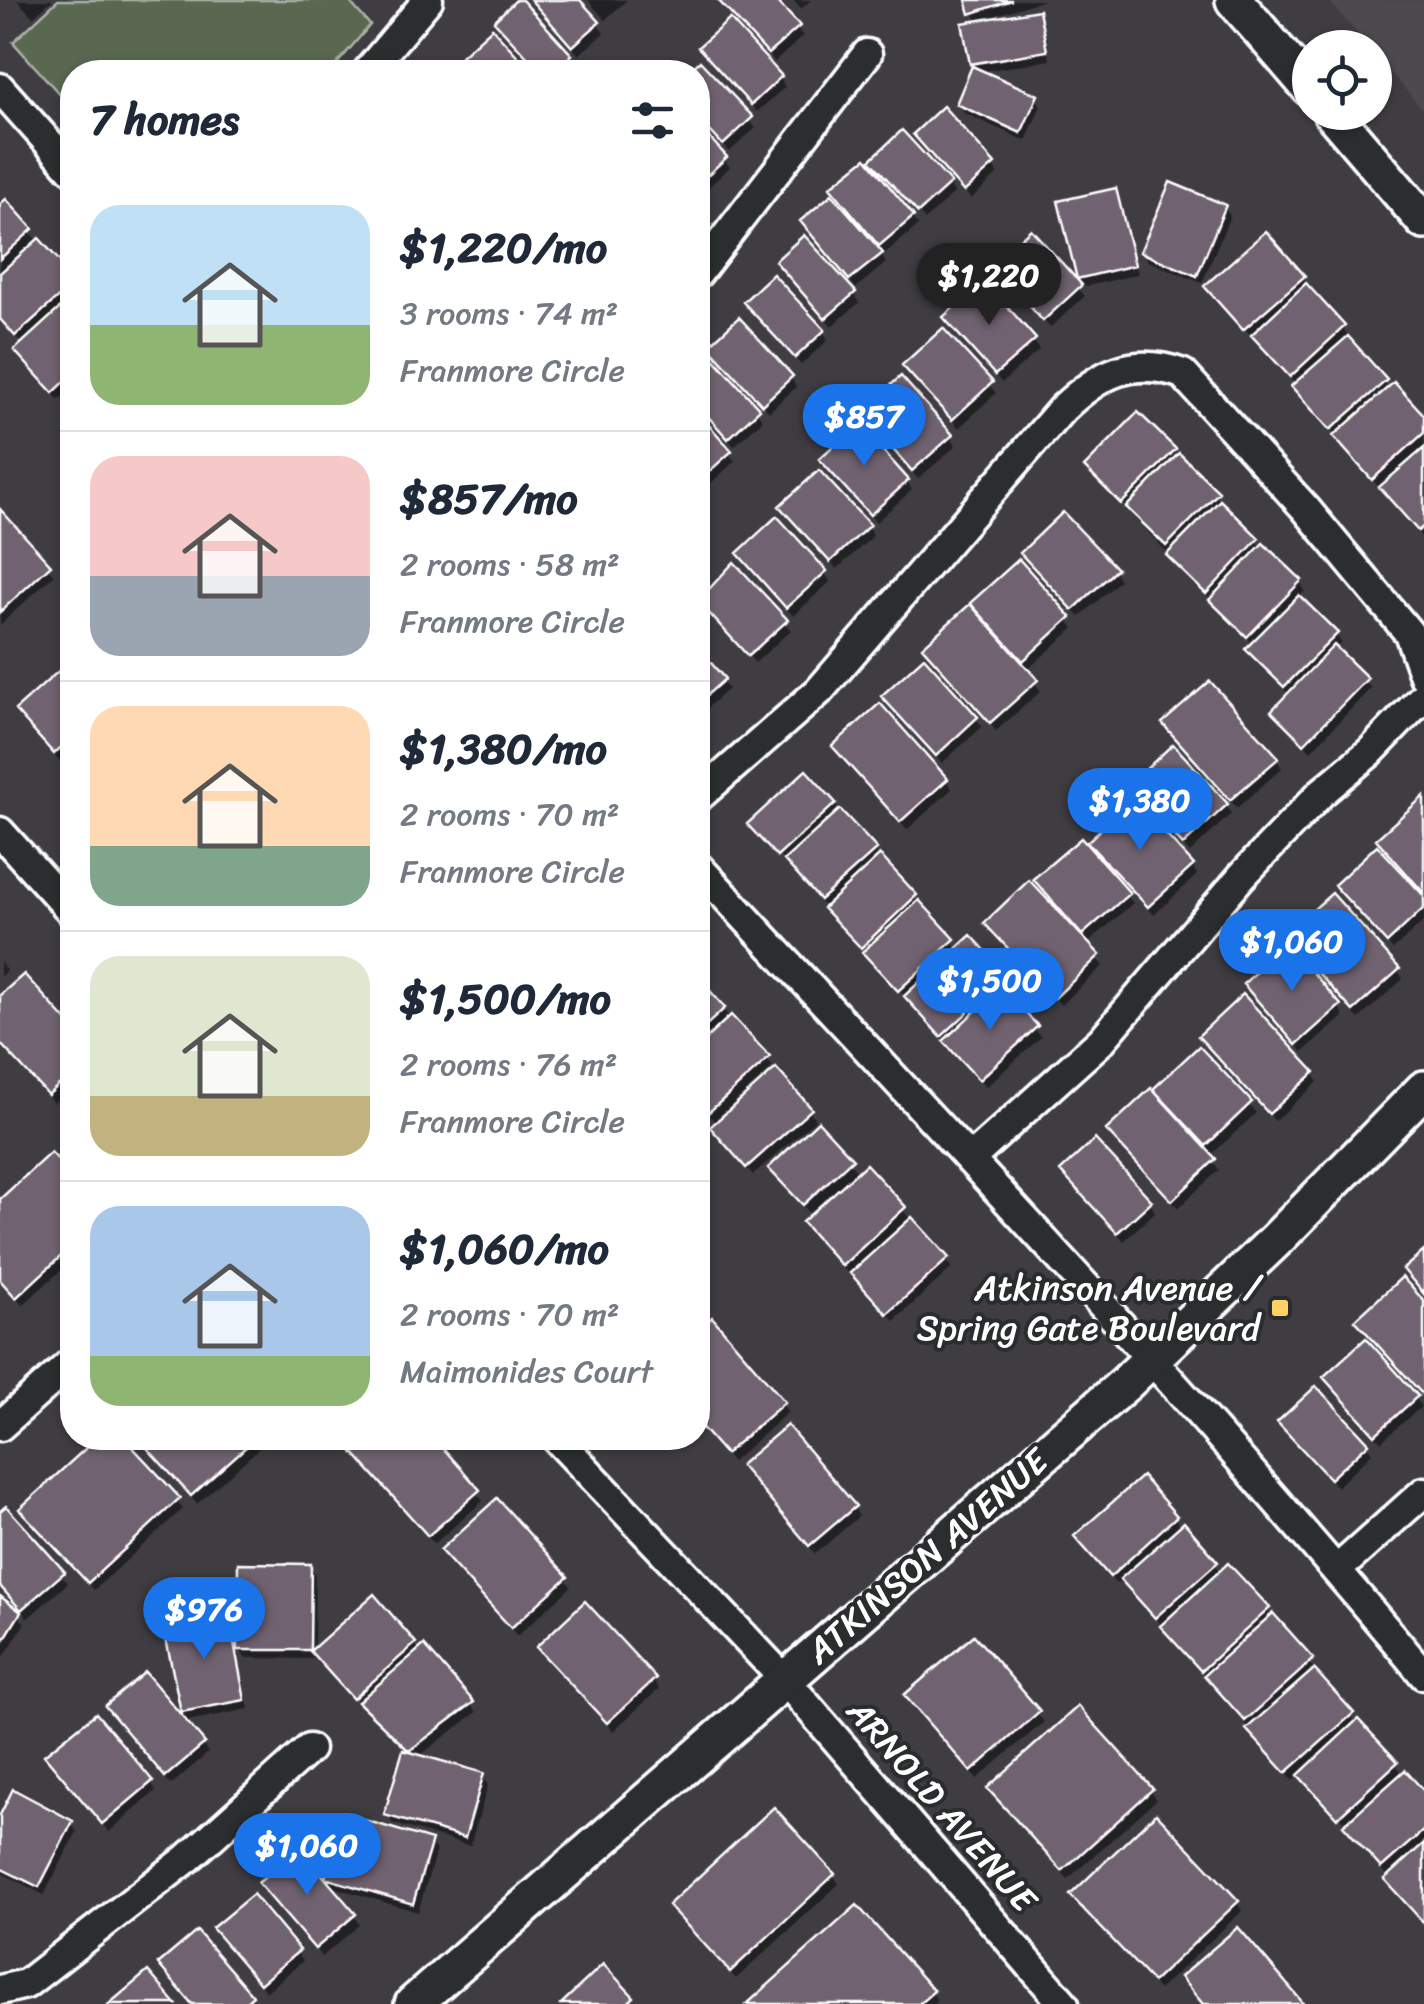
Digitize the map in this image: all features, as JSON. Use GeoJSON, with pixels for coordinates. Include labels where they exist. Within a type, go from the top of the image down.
{"type":"FeatureCollection","features":[{"type":"Feature","properties":{"kind":"street"},"geometry":{"type":"LineString","coordinates":[[1234,0],[1292,67]]}},
{"type":"Feature","properties":{"kind":"street"},"geometry":{"type":"LineString","coordinates":[[375,60],[413,6]]}},
{"type":"Feature","properties":{"kind":"street"},"geometry":{"type":"LineString","coordinates":[[710,258],[867,54]]}},
{"type":"Feature","properties":{"kind":"street"},"geometry":{"type":"LineString","coordinates":[[0,88],[60,156]]}},
{"type":"Feature","properties":{"kind":"street"},"geometry":{"type":"LineString","coordinates":[[1346,130],[1424,221]]}},
{"type":"Feature","properties":{"kind":"street"},"geometry":{"type":"LineString","coordinates":[[710,787],[820,691],[1062,409],[1090,382],[1130,364],[1160,366],[1183,374],[1296,498],[1409,633],[1424,676]]}},
{"type":"Feature","properties":{"kind":"street"},"geometry":{"type":"LineString","coordinates":[[970,1159],[1090,1052],[1241,877],[1320,794],[1370,752],[1424,696]]}},
{"type":"Feature","properties":{"kind":"street"},"geometry":{"type":"LineString","coordinates":[[0,832],[60,899]]}},
{"type":"Feature","properties":{"kind":"street"},"geometry":{"type":"LineString","coordinates":[[710,880],[970,1159],[1338,1570],[1424,1675]]}},
{"type":"Feature","properties":{"kind":"street","name":"ATKINSON AVENUE"},"geometry":{"type":"LineString","coordinates":[[414,2004],[1150,1360],[1424,1088]]}},
{"type":"Feature","properties":{"kind":"street"},"geometry":{"type":"LineString","coordinates":[[0,1426],[60,1373]]}},
{"type":"Feature","properties":{"kind":"street","name":"ARNOLD AVENUE"},"geometry":{"type":"LineString","coordinates":[[567,1450],[784,1680],[1064,2004]]}},
{"type":"Feature","properties":{"kind":"street"},"geometry":{"type":"LineString","coordinates":[[1338,1570],[1424,1492]]}},
{"type":"Feature","properties":{"kind":"street"},"geometry":{"type":"LineString","coordinates":[[0,1990],[26,1984],[188,1858],[309,1749]]}},
{"type":"Feature","properties":{"kind":"shaded area"},"geometry":{"type":"Polygon","coordinates":[[[1328,0],[1424,0],[1424,111],[1392,74],[1392,30],[1354,30],[1328,0]]]}},
{"type":"Feature","properties":{"kind":"green space"},"geometry":{"type":"Polygon","coordinates":[[[58,0],[348,0],[370,25],[340,60],[60,60],[60,95],[13,42],[58,0]]]}},
{"type":"Feature","properties":{"kind":"building"},"geometry":{"type":"Polygon","coordinates":[[[516,0],[522,0],[572,55],[566,60],[530,60],[494,21],[516,0]]]}},
{"type":"Feature","properties":{"kind":"building"},"geometry":{"type":"Polygon","coordinates":[[[531,0],[580,0],[600,22],[572,47],[531,0]]]}},
{"type":"Feature","properties":{"kind":"building"},"geometry":{"type":"Polygon","coordinates":[[[718,0],[776,0],[800,26],[768,54],[718,0]]]}},
{"type":"Feature","properties":{"kind":"building"},"geometry":{"type":"Polygon","coordinates":[[[966,0],[1012,0],[970,14],[966,0]]]}},
{"type":"Feature","properties":{"kind":"building"},"geometry":{"type":"Polygon","coordinates":[[[1039,10],[1047,51],[970,64],[962,23],[1039,10]]]}},
{"type":"Feature","properties":{"kind":"building"},"geometry":{"type":"Polygon","coordinates":[[[730,19],[782,76],[751,105],[698,47],[730,19]]]}},
{"type":"Feature","properties":{"kind":"building"},"geometry":{"type":"Polygon","coordinates":[[[492,28],[521,60],[465,60],[461,56],[492,28]]]}},
{"type":"Feature","properties":{"kind":"building"},"geometry":{"type":"Polygon","coordinates":[[[972,66],[1038,95],[1021,133],[956,104],[972,66]]]}},
{"type":"Feature","properties":{"kind":"building"},"geometry":{"type":"Polygon","coordinates":[[[710,72],[753,117],[723,145],[710,131],[710,72]]]}},
{"type":"Feature","properties":{"kind":"building"},"geometry":{"type":"Polygon","coordinates":[[[943,106],[995,164],[964,192],[913,134],[943,106]]]}},
{"type":"Feature","properties":{"kind":"building"},"geometry":{"type":"Polygon","coordinates":[[[902,130],[951,183],[918,213],[870,160],[902,130]]]}},
{"type":"Feature","properties":{"kind":"building"},"geometry":{"type":"Polygon","coordinates":[[[710,138],[727,157],[710,173],[710,138]]]}},
{"type":"Feature","properties":{"kind":"building"},"geometry":{"type":"Polygon","coordinates":[[[866,158],[914,216],[879,246],[830,187],[866,158]]]}},
{"type":"Feature","properties":{"kind":"building"},"geometry":{"type":"Polygon","coordinates":[[[1170,182],[1226,205],[1197,276],[1140,252],[1170,182]]]}},
{"type":"Feature","properties":{"kind":"building"},"geometry":{"type":"Polygon","coordinates":[[[1116,188],[1135,265],[1077,279],[1058,201],[1116,188]]]}},
{"type":"Feature","properties":{"kind":"building"},"geometry":{"type":"Polygon","coordinates":[[[832,194],[883,253],[849,280],[800,221],[832,194]]]}},
{"type":"Feature","properties":{"kind":"building"},"geometry":{"type":"Polygon","coordinates":[[[6,199],[33,229],[0,259],[0,204],[6,199]]]}},
{"type":"Feature","properties":{"kind":"building"},"geometry":{"type":"Polygon","coordinates":[[[1031,229],[1082,285],[1043,321],[992,264],[1031,229]]]}},
{"type":"Feature","properties":{"kind":"building"},"geometry":{"type":"Polygon","coordinates":[[[1266,231],[1305,276],[1243,330],[1204,286],[1266,231]]]}},
{"type":"Feature","properties":{"kind":"building"},"geometry":{"type":"Polygon","coordinates":[[[804,235],[856,292],[825,319],[775,261],[804,235]]]}},
{"type":"Feature","properties":{"kind":"building"},"geometry":{"type":"Polygon","coordinates":[[[39,238],[60,262],[60,296],[15,336],[0,319],[0,273],[39,238]]]}},
{"type":"Feature","properties":{"kind":"building"},"geometry":{"type":"Polygon","coordinates":[[[773,274],[825,330],[795,358],[743,302],[773,274]]]}},
{"type":"Feature","properties":{"kind":"building"},"geometry":{"type":"Polygon","coordinates":[[[984,280],[1036,339],[995,375],[943,317],[984,280]]]}},
{"type":"Feature","properties":{"kind":"building"},"geometry":{"type":"Polygon","coordinates":[[[1306,283],[1345,326],[1290,377],[1251,335],[1306,283]]]}},
{"type":"Feature","properties":{"kind":"building"},"geometry":{"type":"Polygon","coordinates":[[[60,308],[60,386],[53,393],[14,350],[60,308]]]}},
{"type":"Feature","properties":{"kind":"building"},"geometry":{"type":"Polygon","coordinates":[[[739,317],[793,376],[762,405],[710,344],[739,317]]]}},
{"type":"Feature","properties":{"kind":"building"},"geometry":{"type":"Polygon","coordinates":[[[943,328],[993,382],[952,420],[902,365],[943,328]]]}},
{"type":"Feature","properties":{"kind":"building"},"geometry":{"type":"Polygon","coordinates":[[[1348,336],[1387,380],[1330,430],[1291,386],[1348,336]]]}},
{"type":"Feature","properties":{"kind":"building"},"geometry":{"type":"Polygon","coordinates":[[[710,354],[760,409],[728,439],[710,419],[710,354]]]}},
{"type":"Feature","properties":{"kind":"building"},"geometry":{"type":"Polygon","coordinates":[[[901,376],[953,435],[912,471],[860,412],[901,376]]]}},
{"type":"Feature","properties":{"kind":"building"},"geometry":{"type":"Polygon","coordinates":[[[1394,382],[1424,415],[1424,433],[1372,480],[1333,436],[1394,382]]]}},
{"type":"Feature","properties":{"kind":"building"},"geometry":{"type":"Polygon","coordinates":[[[1138,412],[1176,449],[1121,504],[1084,467],[1138,412]]]}},
{"type":"Feature","properties":{"kind":"building"},"geometry":{"type":"Polygon","coordinates":[[[858,423],[909,480],[870,515],[819,459],[858,423]]]}},
{"type":"Feature","properties":{"kind":"building"},"geometry":{"type":"Polygon","coordinates":[[[710,426],[732,451],[710,471],[710,426]]]}},
{"type":"Feature","properties":{"kind":"building"},"geometry":{"type":"Polygon","coordinates":[[[1424,448],[1424,526],[1418,531],[1379,487],[1424,448]]]}},
{"type":"Feature","properties":{"kind":"building"},"geometry":{"type":"Polygon","coordinates":[[[1179,453],[1219,492],[1166,546],[1126,507],[1179,453]]]}},
{"type":"Feature","properties":{"kind":"building"},"geometry":{"type":"Polygon","coordinates":[[[819,470],[870,525],[830,562],[779,506],[819,470]]]}},
{"type":"Feature","properties":{"kind":"building"},"geometry":{"type":"Polygon","coordinates":[[[1220,500],[1259,538],[1206,594],[1166,555],[1220,500]]]}},
{"type":"Feature","properties":{"kind":"building"},"geometry":{"type":"Polygon","coordinates":[[[0,509],[51,565],[0,612],[0,509]]]}},
{"type":"Feature","properties":{"kind":"building"},"geometry":{"type":"Polygon","coordinates":[[[1063,512],[1117,569],[1073,610],[1020,553],[1063,512]]]}},
{"type":"Feature","properties":{"kind":"building"},"geometry":{"type":"Polygon","coordinates":[[[777,516],[827,571],[786,608],[737,553],[777,516]]]}},
{"type":"Feature","properties":{"kind":"building"},"geometry":{"type":"Polygon","coordinates":[[[1263,543],[1302,580],[1247,637],[1209,600],[1263,543]]]}},
{"type":"Feature","properties":{"kind":"building"},"geometry":{"type":"Polygon","coordinates":[[[1019,559],[1071,617],[1023,661],[970,603],[1019,559]]]}},
{"type":"Feature","properties":{"kind":"building"},"geometry":{"type":"Polygon","coordinates":[[[734,562],[788,620],[748,656],[710,614],[710,588],[734,562]]]}},
{"type":"Feature","properties":{"kind":"building"},"geometry":{"type":"Polygon","coordinates":[[[1299,595],[1338,633],[1284,687],[1245,649],[1299,595]]]}},
{"type":"Feature","properties":{"kind":"building"},"geometry":{"type":"Polygon","coordinates":[[[970,604],[1038,680],[990,723],[922,647],[970,604]]]}},
{"type":"Feature","properties":{"kind":"building"},"geometry":{"type":"Polygon","coordinates":[[[1334,645],[1368,678],[1304,744],[1271,711],[1334,645]]]}},
{"type":"Feature","properties":{"kind":"building"},"geometry":{"type":"Polygon","coordinates":[[[924,657],[978,717],[936,756],[881,696],[924,657]]]}},
{"type":"Feature","properties":{"kind":"building"},"geometry":{"type":"Polygon","coordinates":[[[710,662],[725,679],[710,692],[710,662]]]}},
{"type":"Feature","properties":{"kind":"building"},"geometry":{"type":"Polygon","coordinates":[[[60,670],[60,748],[54,754],[15,710],[60,670]]]}},
{"type":"Feature","properties":{"kind":"building"},"geometry":{"type":"Polygon","coordinates":[[[1210,681],[1279,758],[1230,800],[1162,723],[1210,681]]]}},
{"type":"Feature","properties":{"kind":"building"},"geometry":{"type":"Polygon","coordinates":[[[880,703],[948,779],[900,822],[832,746],[880,703]]]}},
{"type":"Feature","properties":{"kind":"building"},"geometry":{"type":"Polygon","coordinates":[[[1173,744],[1228,804],[1183,845],[1128,786],[1173,744]]]}},
{"type":"Feature","properties":{"kind":"building"},"geometry":{"type":"Polygon","coordinates":[[[806,770],[836,803],[777,857],[747,824],[806,770]]]}},
{"type":"Feature","properties":{"kind":"building"},"geometry":{"type":"Polygon","coordinates":[[[1424,796],[1424,893],[1376,839],[1424,796]]]}},
{"type":"Feature","properties":{"kind":"building"},"geometry":{"type":"Polygon","coordinates":[[[1133,799],[1194,865],[1148,907],[1087,842],[1133,799]]]}},
{"type":"Feature","properties":{"kind":"building"},"geometry":{"type":"Polygon","coordinates":[[[840,809],[877,849],[820,900],[784,860],[840,809]]]}},
{"type":"Feature","properties":{"kind":"building"},"geometry":{"type":"Polygon","coordinates":[[[1081,838],[1130,893],[1082,935],[1033,879],[1081,838]]]}},
{"type":"Feature","properties":{"kind":"building"},"geometry":{"type":"Polygon","coordinates":[[[1377,845],[1424,896],[1424,908],[1387,943],[1334,885],[1377,845]]]}},
{"type":"Feature","properties":{"kind":"building"},"geometry":{"type":"Polygon","coordinates":[[[880,855],[917,895],[861,948],[823,908],[880,855]]]}},
{"type":"Feature","properties":{"kind":"building"},"geometry":{"type":"Polygon","coordinates":[[[1029,880],[1100,955],[1055,998],[984,923],[1029,880]]]}},
{"type":"Feature","properties":{"kind":"building"},"geometry":{"type":"Polygon","coordinates":[[[1332,893],[1400,969],[1353,1011],[1284,936],[1332,893]]]}},
{"type":"Feature","properties":{"kind":"building"},"geometry":{"type":"Polygon","coordinates":[[[919,900],[955,939],[898,991],[862,952],[919,900]]]}},
{"type":"Feature","properties":{"kind":"building"},"geometry":{"type":"Polygon","coordinates":[[[971,935],[1008,975],[941,1037],[904,996],[971,935]]]}},
{"type":"Feature","properties":{"kind":"building"},"geometry":{"type":"Polygon","coordinates":[[[1288,944],[1341,1005],[1296,1045],[1243,984],[1288,944]]]}},
{"type":"Feature","properties":{"kind":"building"},"geometry":{"type":"Polygon","coordinates":[[[24,974],[60,1014],[60,1084],[48,1095],[0,1043],[0,995],[24,974]]]}},
{"type":"Feature","properties":{"kind":"building"},"geometry":{"type":"Polygon","coordinates":[[[1001,987],[1038,1026],[979,1080],[943,1041],[1001,987]]]}},
{"type":"Feature","properties":{"kind":"building"},"geometry":{"type":"Polygon","coordinates":[[[710,991],[725,1008],[710,1022],[710,991]]]}},
{"type":"Feature","properties":{"kind":"building"},"geometry":{"type":"Polygon","coordinates":[[[1243,994],[1315,1072],[1269,1114],[1198,1036],[1243,994]]]}},
{"type":"Feature","properties":{"kind":"building"},"geometry":{"type":"Polygon","coordinates":[[[731,1015],[770,1057],[710,1111],[710,1035],[731,1015]]]}},
{"type":"Feature","properties":{"kind":"building"},"geometry":{"type":"Polygon","coordinates":[[[1199,1046],[1252,1102],[1206,1146],[1153,1089],[1199,1046]]]}},
{"type":"Feature","properties":{"kind":"building"},"geometry":{"type":"Polygon","coordinates":[[[776,1068],[812,1109],[746,1168],[710,1127],[776,1068]]]}},
{"type":"Feature","properties":{"kind":"building"},"geometry":{"type":"Polygon","coordinates":[[[1151,1088],[1216,1159],[1172,1201],[1106,1130],[1151,1088]]]}},
{"type":"Feature","properties":{"kind":"building"},"geometry":{"type":"Polygon","coordinates":[[[818,1121],[853,1159],[803,1205],[768,1168],[818,1121]]]}},
{"type":"Feature","properties":{"kind":"building"},"geometry":{"type":"Polygon","coordinates":[[[1095,1139],[1152,1201],[1117,1233],[1060,1171],[1095,1139]]]}},
{"type":"Feature","properties":{"kind":"building"},"geometry":{"type":"Polygon","coordinates":[[[51,1152],[60,1162],[60,1257],[16,1298],[0,1280],[0,1199],[51,1152]]]}},
{"type":"Feature","properties":{"kind":"building"},"geometry":{"type":"Polygon","coordinates":[[[866,1164],[906,1207],[842,1266],[802,1222],[866,1164]]]}},
{"type":"Feature","properties":{"kind":"building"},"geometry":{"type":"Polygon","coordinates":[[[912,1217],[949,1258],[887,1314],[850,1273],[912,1217]]]}},
{"type":"Feature","properties":{"kind":"building"},"geometry":{"type":"Polygon","coordinates":[[[1424,1251],[1424,1294],[1403,1269],[1424,1251]]]}},
{"type":"Feature","properties":{"kind":"building"},"geometry":{"type":"Polygon","coordinates":[[[1402,1277],[1424,1301],[1424,1396],[1355,1320],[1402,1277]]]}},
{"type":"Feature","properties":{"kind":"building"},"geometry":{"type":"Polygon","coordinates":[[[710,1319],[785,1402],[725,1454],[710,1437],[710,1319]]]}},
{"type":"Feature","properties":{"kind":"building"},"geometry":{"type":"Polygon","coordinates":[[[1366,1338],[1418,1396],[1375,1435],[1323,1377],[1366,1338]]]}},
{"type":"Feature","properties":{"kind":"building"},"geometry":{"type":"Polygon","coordinates":[[[1316,1386],[1369,1443],[1330,1479],[1277,1422],[1316,1386]]]}},
{"type":"Feature","properties":{"kind":"building"},"geometry":{"type":"Polygon","coordinates":[[[787,1425],[856,1506],[809,1546],[740,1465],[787,1425]]]}},
{"type":"Feature","properties":{"kind":"building"},"geometry":{"type":"Polygon","coordinates":[[[84,1450],[135,1450],[180,1498],[88,1583],[19,1509],[84,1450]]]}},
{"type":"Feature","properties":{"kind":"building"},"geometry":{"type":"Polygon","coordinates":[[[149,1450],[243,1450],[191,1496],[149,1450]]]}},
{"type":"Feature","properties":{"kind":"building"},"geometry":{"type":"Polygon","coordinates":[[[445,1450],[480,1490],[428,1536],[353,1452],[445,1450]]]}},
{"type":"Feature","properties":{"kind":"building"},"geometry":{"type":"Polygon","coordinates":[[[1142,1476],[1177,1516],[1110,1577],[1074,1536],[1142,1476]]]}},
{"type":"Feature","properties":{"kind":"building"},"geometry":{"type":"Polygon","coordinates":[[[497,1498],[568,1577],[511,1628],[440,1550],[497,1498]]]}},
{"type":"Feature","properties":{"kind":"building"},"geometry":{"type":"Polygon","coordinates":[[[6,1506],[65,1572],[21,1610],[0,1586],[0,1511],[6,1506]]]}},
{"type":"Feature","properties":{"kind":"building"},"geometry":{"type":"Polygon","coordinates":[[[1184,1522],[1218,1562],[1155,1618],[1120,1579],[1184,1522]]]}},
{"type":"Feature","properties":{"kind":"building"},"geometry":{"type":"Polygon","coordinates":[[[238,1563],[311,1564],[310,1650],[237,1650],[238,1563]]]}},
{"type":"Feature","properties":{"kind":"building"},"geometry":{"type":"Polygon","coordinates":[[[1228,1563],[1270,1608],[1201,1671],[1160,1626],[1228,1563]]]}},
{"type":"Feature","properties":{"kind":"building"},"geometry":{"type":"Polygon","coordinates":[[[374,1594],[416,1643],[353,1699],[310,1651],[374,1594]]]}},
{"type":"Feature","properties":{"kind":"building"},"geometry":{"type":"Polygon","coordinates":[[[0,1596],[21,1612],[0,1646],[0,1596]]]}},
{"type":"Feature","properties":{"kind":"building"},"geometry":{"type":"Polygon","coordinates":[[[585,1601],[656,1678],[607,1723],[536,1647],[585,1601]]]}},
{"type":"Feature","properties":{"kind":"building"},"geometry":{"type":"Polygon","coordinates":[[[228,1611],[245,1700],[181,1712],[163,1624],[228,1611]]]}},
{"type":"Feature","properties":{"kind":"building"},"geometry":{"type":"Polygon","coordinates":[[[1273,1613],[1314,1659],[1245,1721],[1204,1675],[1273,1613]]]}},
{"type":"Feature","properties":{"kind":"building"},"geometry":{"type":"Polygon","coordinates":[[[974,1635],[1040,1711],[971,1772],[904,1695],[974,1635]]]}},
{"type":"Feature","properties":{"kind":"building"},"geometry":{"type":"Polygon","coordinates":[[[424,1645],[474,1702],[409,1751],[358,1702],[424,1645]]]}},
{"type":"Feature","properties":{"kind":"building"},"geometry":{"type":"Polygon","coordinates":[[[1314,1669],[1354,1713],[1286,1773],[1246,1729],[1314,1669]]]}},
{"type":"Feature","properties":{"kind":"building"},"geometry":{"type":"Polygon","coordinates":[[[145,1672],[205,1743],[165,1777],[105,1706],[145,1672]]]}},
{"type":"Feature","properties":{"kind":"building"},"geometry":{"type":"Polygon","coordinates":[[[1078,1706],[1153,1789],[1062,1871],[987,1788],[1078,1706]]]}},
{"type":"Feature","properties":{"kind":"building"},"geometry":{"type":"Polygon","coordinates":[[[96,1713],[153,1781],[102,1824],[44,1755],[96,1713]]]}},
{"type":"Feature","properties":{"kind":"building"},"geometry":{"type":"Polygon","coordinates":[[[1358,1719],[1398,1762],[1337,1818],[1298,1775],[1358,1719]]]}},
{"type":"Feature","properties":{"kind":"building"},"geometry":{"type":"Polygon","coordinates":[[[403,1750],[484,1773],[465,1838],[384,1815],[403,1750]]]}},
{"type":"Feature","properties":{"kind":"building"},"geometry":{"type":"Polygon","coordinates":[[[1405,1770],[1424,1791],[1424,1830],[1381,1868],[1343,1825],[1405,1770]]]}},
{"type":"Feature","properties":{"kind":"building"},"geometry":{"type":"Polygon","coordinates":[[[13,1789],[73,1821],[39,1887],[0,1868],[0,1815],[13,1789]]]}},
{"type":"Feature","properties":{"kind":"building"},"geometry":{"type":"Polygon","coordinates":[[[774,1807],[835,1874],[730,1972],[668,1905],[774,1807]]]}},
{"type":"Feature","properties":{"kind":"building"},"geometry":{"type":"Polygon","coordinates":[[[1156,1813],[1239,1901],[1153,1982],[1070,1895],[1156,1813]]]}},
{"type":"Feature","properties":{"kind":"building"},"geometry":{"type":"Polygon","coordinates":[[[344,1814],[432,1840],[413,1904],[325,1878],[344,1814]]]}},
{"type":"Feature","properties":{"kind":"building"},"geometry":{"type":"Polygon","coordinates":[[[1424,1843],[1424,1921],[1423,1922],[1384,1879],[1424,1843]]]}},
{"type":"Feature","properties":{"kind":"building"},"geometry":{"type":"Polygon","coordinates":[[[299,1848],[356,1914],[315,1949],[258,1883],[299,1848]]]}},
{"type":"Feature","properties":{"kind":"building"},"geometry":{"type":"Polygon","coordinates":[[[253,1894],[300,1950],[260,1984],[212,1928],[253,1894]]]}},
{"type":"Feature","properties":{"kind":"building"},"geometry":{"type":"Polygon","coordinates":[[[857,1905],[934,1991],[919,2004],[747,2004],[857,1905]]]}},
{"type":"Feature","properties":{"kind":"building"},"geometry":{"type":"Polygon","coordinates":[[[1238,1927],[1304,2004],[1203,2004],[1180,1977],[1238,1927]]]}},
{"type":"Feature","properties":{"kind":"building"},"geometry":{"type":"Polygon","coordinates":[[[197,1931],[253,1996],[244,2004],[192,2004],[158,1964],[197,1931]]]}},
{"type":"Feature","properties":{"kind":"building"},"geometry":{"type":"Polygon","coordinates":[[[603,1964],[634,1997],[627,2004],[561,2004],[603,1964]]]}},
{"type":"Feature","properties":{"kind":"building"},"geometry":{"type":"Polygon","coordinates":[[[148,1971],[176,2004],[109,2004],[148,1971]]]}},
{"type":"Feature","properties":{"kind":"place","name":"Atkinson Avenue / Spring Gate Boulevard"},"geometry":{"type":"Point","coordinates":[1280,1308]}}]}
